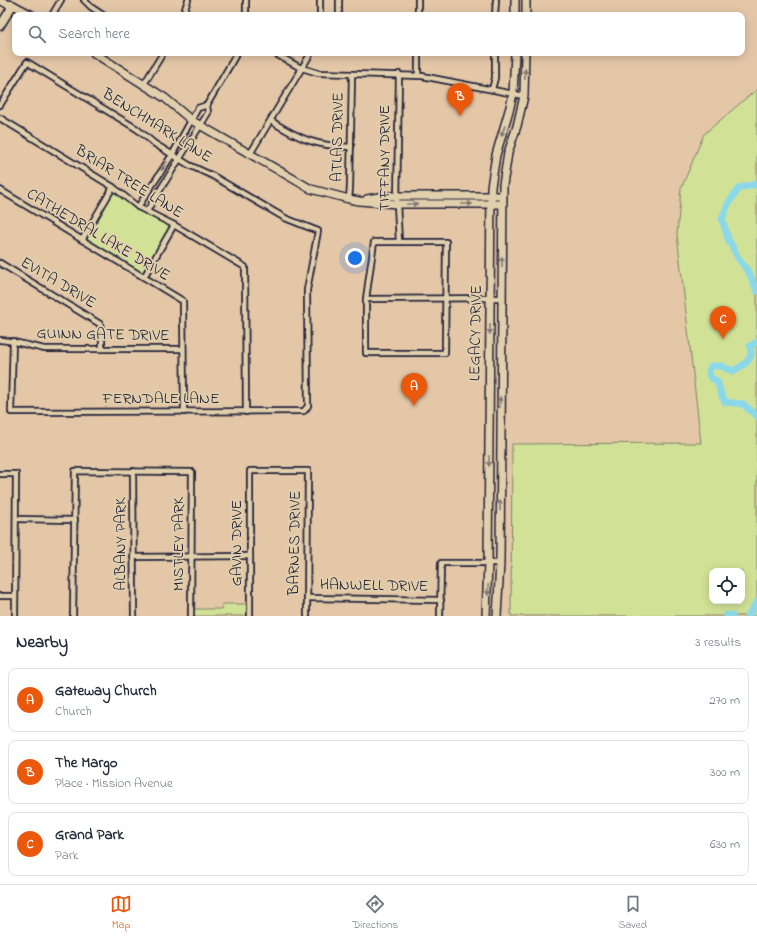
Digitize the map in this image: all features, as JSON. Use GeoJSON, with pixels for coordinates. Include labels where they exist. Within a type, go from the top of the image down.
{"type":"FeatureCollection","features":[{"type":"Feature","properties":{"kind":"main road"},"geometry":{"type":"LineString","coordinates":[[0,0],[7,4],[12,2]]}},
{"type":"Feature","properties":{"kind":"main road"},"geometry":{"type":"LineString","coordinates":[[515,0],[515,12]]}},
{"type":"Feature","properties":{"kind":"main road"},"geometry":{"type":"LineString","coordinates":[[526,0],[526,12]]}},
{"type":"Feature","properties":{"kind":"main road"},"geometry":{"type":"LineString","coordinates":[[12,2],[27,12]]}},
{"type":"Feature","properties":{"kind":"main road"},"geometry":{"type":"LineString","coordinates":[[0,26],[12,2]]}},
{"type":"Feature","properties":{"kind":"main road"},"geometry":{"type":"LineString","coordinates":[[99,56],[166,98],[191,120],[311,189],[349,200],[397,204],[502,204]]}},
{"type":"Feature","properties":{"kind":"main road","name":"LEGACY DRIVE"},"geometry":{"type":"LineString","coordinates":[[486,616],[488,563],[492,176],[496,154],[513,94],[515,56]]}},
{"type":"Feature","properties":{"kind":"main road","name":"LEGACY DRIVE"},"geometry":{"type":"LineString","coordinates":[[497,616],[500,563],[502,196],[506,163],[524,96],[525,56]]}},
{"type":"Feature","properties":{"kind":"main road"},"geometry":{"type":"LineString","coordinates":[[359,201],[385,196],[502,196]]}},
{"type":"Feature","properties":{"kind":"main road"},"geometry":{"type":"LineString","coordinates":[[489,441],[500,441]]}},
{"type":"Feature","properties":{"kind":"street"},"geometry":{"type":"LineString","coordinates":[[54,12],[62,0]]}},
{"type":"Feature","properties":{"kind":"street"},"geometry":{"type":"LineString","coordinates":[[84,0],[98,12]]}},
{"type":"Feature","properties":{"kind":"street"},"geometry":{"type":"LineString","coordinates":[[185,12],[188,0]]}},
{"type":"Feature","properties":{"kind":"street"},"geometry":{"type":"LineString","coordinates":[[246,0],[246,12]]}},
{"type":"Feature","properties":{"kind":"street"},"geometry":{"type":"LineString","coordinates":[[320,0],[320,12]]}},
{"type":"Feature","properties":{"kind":"street"},"geometry":{"type":"LineString","coordinates":[[339,0],[339,12]]}},
{"type":"Feature","properties":{"kind":"street"},"geometry":{"type":"LineString","coordinates":[[418,0],[418,12]]}},
{"type":"Feature","properties":{"kind":"street"},"geometry":{"type":"LineString","coordinates":[[495,12],[496,0]]}},
{"type":"Feature","properties":{"kind":"street"},"geometry":{"type":"LineString","coordinates":[[144,84],[161,56]]}},
{"type":"Feature","properties":{"kind":"street"},"geometry":{"type":"LineString","coordinates":[[147,211],[208,113],[207,105],[234,56]]}},
{"type":"Feature","properties":{"kind":"street"},"geometry":{"type":"LineString","coordinates":[[279,56],[302,69],[323,74],[418,75],[524,96]]}},
{"type":"Feature","properties":{"kind":"street"},"geometry":{"type":"LineString","coordinates":[[250,154],[309,56]]}},
{"type":"Feature","properties":{"kind":"street"},"geometry":{"type":"LineString","coordinates":[[418,56],[418,75]]}},
{"type":"Feature","properties":{"kind":"street"},"geometry":{"type":"LineString","coordinates":[[492,89],[495,56]]}},
{"type":"Feature","properties":{"kind":"street","name":"BENCHMARK LANE"},"geometry":{"type":"LineString","coordinates":[[0,105],[27,62],[137,129],[155,144],[189,165],[218,179],[285,218],[318,231],[307,290],[308,406]]}},
{"type":"Feature","properties":{"kind":"street","name":"ATLAS DRIVE"},"geometry":{"type":"LineString","coordinates":[[349,200],[352,74]]}},
{"type":"Feature","properties":{"kind":"street","name":"TIFFANY DRIVE"},"geometry":{"type":"LineString","coordinates":[[399,74],[397,196],[399,242]]}},
{"type":"Feature","properties":{"kind":"street"},"geometry":{"type":"LineString","coordinates":[[138,207],[172,155],[198,108],[207,105]]}},
{"type":"Feature","properties":{"kind":"street","name":"BRIAR TREE LANE"},"geometry":{"type":"LineString","coordinates":[[0,118],[113,187],[138,207],[174,225],[245,267],[246,412]]}},
{"type":"Feature","properties":{"kind":"street"},"geometry":{"type":"LineString","coordinates":[[271,121],[295,135],[313,143],[326,146],[351,147]]}},
{"type":"Feature","properties":{"kind":"street"},"geometry":{"type":"LineString","coordinates":[[82,240],[113,187]]}},
{"type":"Feature","properties":{"kind":"street","name":"CATHEDRAL LAKE DRIVE"},"geometry":{"type":"LineString","coordinates":[[0,190],[183,301],[183,349]]}},
{"type":"Feature","properties":{"kind":"street"},"geometry":{"type":"LineString","coordinates":[[144,278],[174,225]]}},
{"type":"Feature","properties":{"kind":"street"},"geometry":{"type":"LineString","coordinates":[[374,242],[399,242],[446,242],[445,353],[366,353],[366,298],[374,242]]}},
{"type":"Feature","properties":{"kind":"street","name":"EVITA DRIVE"},"geometry":{"type":"LineString","coordinates":[[0,263],[100,324],[102,331],[102,349]]}},
{"type":"Feature","properties":{"kind":"street"},"geometry":{"type":"LineString","coordinates":[[366,298],[501,298]]}},
{"type":"Feature","properties":{"kind":"street","name":"GUINN GATE DRIVE"},"geometry":{"type":"LineString","coordinates":[[0,340],[13,341],[26,346],[45,349],[183,349]]}},
{"type":"Feature","properties":{"kind":"street","name":"FERNDALE LANE"},"geometry":{"type":"LineString","coordinates":[[13,341],[12,412],[304,411],[308,406]]}},
{"type":"Feature","properties":{"kind":"street"},"geometry":{"type":"LineString","coordinates":[[183,349],[184,412]]}},
{"type":"Feature","properties":{"kind":"street"},"geometry":{"type":"LineString","coordinates":[[73,616],[75,471],[134,471]]}},
{"type":"Feature","properties":{"kind":"street","name":"MISTLEY PARK"},"geometry":{"type":"LineString","coordinates":[[134,471],[192,472],[191,616]]}},
{"type":"Feature","properties":{"kind":"street","name":"ALBANY PARK"},"geometry":{"type":"LineString","coordinates":[[134,471],[134,616]]}},
{"type":"Feature","properties":{"kind":"street","name":"GAVIN DRIVE"},"geometry":{"type":"LineString","coordinates":[[250,616],[250,471],[308,471]]}},
{"type":"Feature","properties":{"kind":"street","name":"BARNES DRIVE"},"geometry":{"type":"LineString","coordinates":[[307,616],[308,471]]}},
{"type":"Feature","properties":{"kind":"street"},"geometry":{"type":"LineString","coordinates":[[0,474],[16,474],[15,616]]}},
{"type":"Feature","properties":{"kind":"street"},"geometry":{"type":"LineString","coordinates":[[16,519],[75,520]]}},
{"type":"Feature","properties":{"kind":"street"},"geometry":{"type":"LineString","coordinates":[[133,557],[250,556]]}},
{"type":"Feature","properties":{"kind":"street"},"geometry":{"type":"LineString","coordinates":[[440,616],[441,563],[500,563]]}},
{"type":"Feature","properties":{"kind":"street"},"geometry":{"type":"LineString","coordinates":[[0,596],[15,596]]}},
{"type":"Feature","properties":{"kind":"street","name":"HANWELL DRIVE"},"geometry":{"type":"LineString","coordinates":[[307,598],[441,600]]}},
{"type":"Feature","properties":{"kind":"green space"},"geometry":{"type":"Polygon","coordinates":[[[757,89],[757,616],[511,616],[512,444],[701,443],[677,234],[681,189],[704,134],[757,89]]]}},
{"type":"Feature","properties":{"kind":"green space"},"geometry":{"type":"Polygon","coordinates":[[[115,191],[142,211],[171,226],[142,273],[86,238],[115,191]]]}},
{"type":"Feature","properties":{"kind":"green space"},"geometry":{"type":"Polygon","coordinates":[[[222,604],[247,604],[247,616],[193,616],[193,609],[222,609],[222,604]]]}},
{"type":"Feature","properties":{"kind":"waterway"},"geometry":{"type":"LineString","coordinates":[[757,184],[739,188],[728,204],[722,219],[728,239],[738,258],[749,273],[757,291]]}},
{"type":"Feature","properties":{"kind":"waterway"},"geometry":{"type":"LineString","coordinates":[[757,342],[750,346],[751,355],[747,362],[740,367],[732,371],[721,366],[711,366],[709,371],[712,379],[717,381],[725,402],[743,404],[757,416]]}},
{"type":"Feature","properties":{"kind":"waterway"},"geometry":{"type":"LineString","coordinates":[[748,616],[757,602]]}},
{"type":"Feature","properties":{"kind":"waterway"},"geometry":{"type":"LineString","coordinates":[[727,616],[732,616]]}},
{"type":"Feature","properties":{"kind":"place","name":"The Margo"},"geometry":{"type":"Point","coordinates":[460,116]}},
{"type":"Feature","properties":{"kind":"place","name":"Grand Park"},"geometry":{"type":"Point","coordinates":[723,339]}},
{"type":"Feature","properties":{"kind":"place","name":"Gateway Church"},"geometry":{"type":"Point","coordinates":[414,406]}}]}
